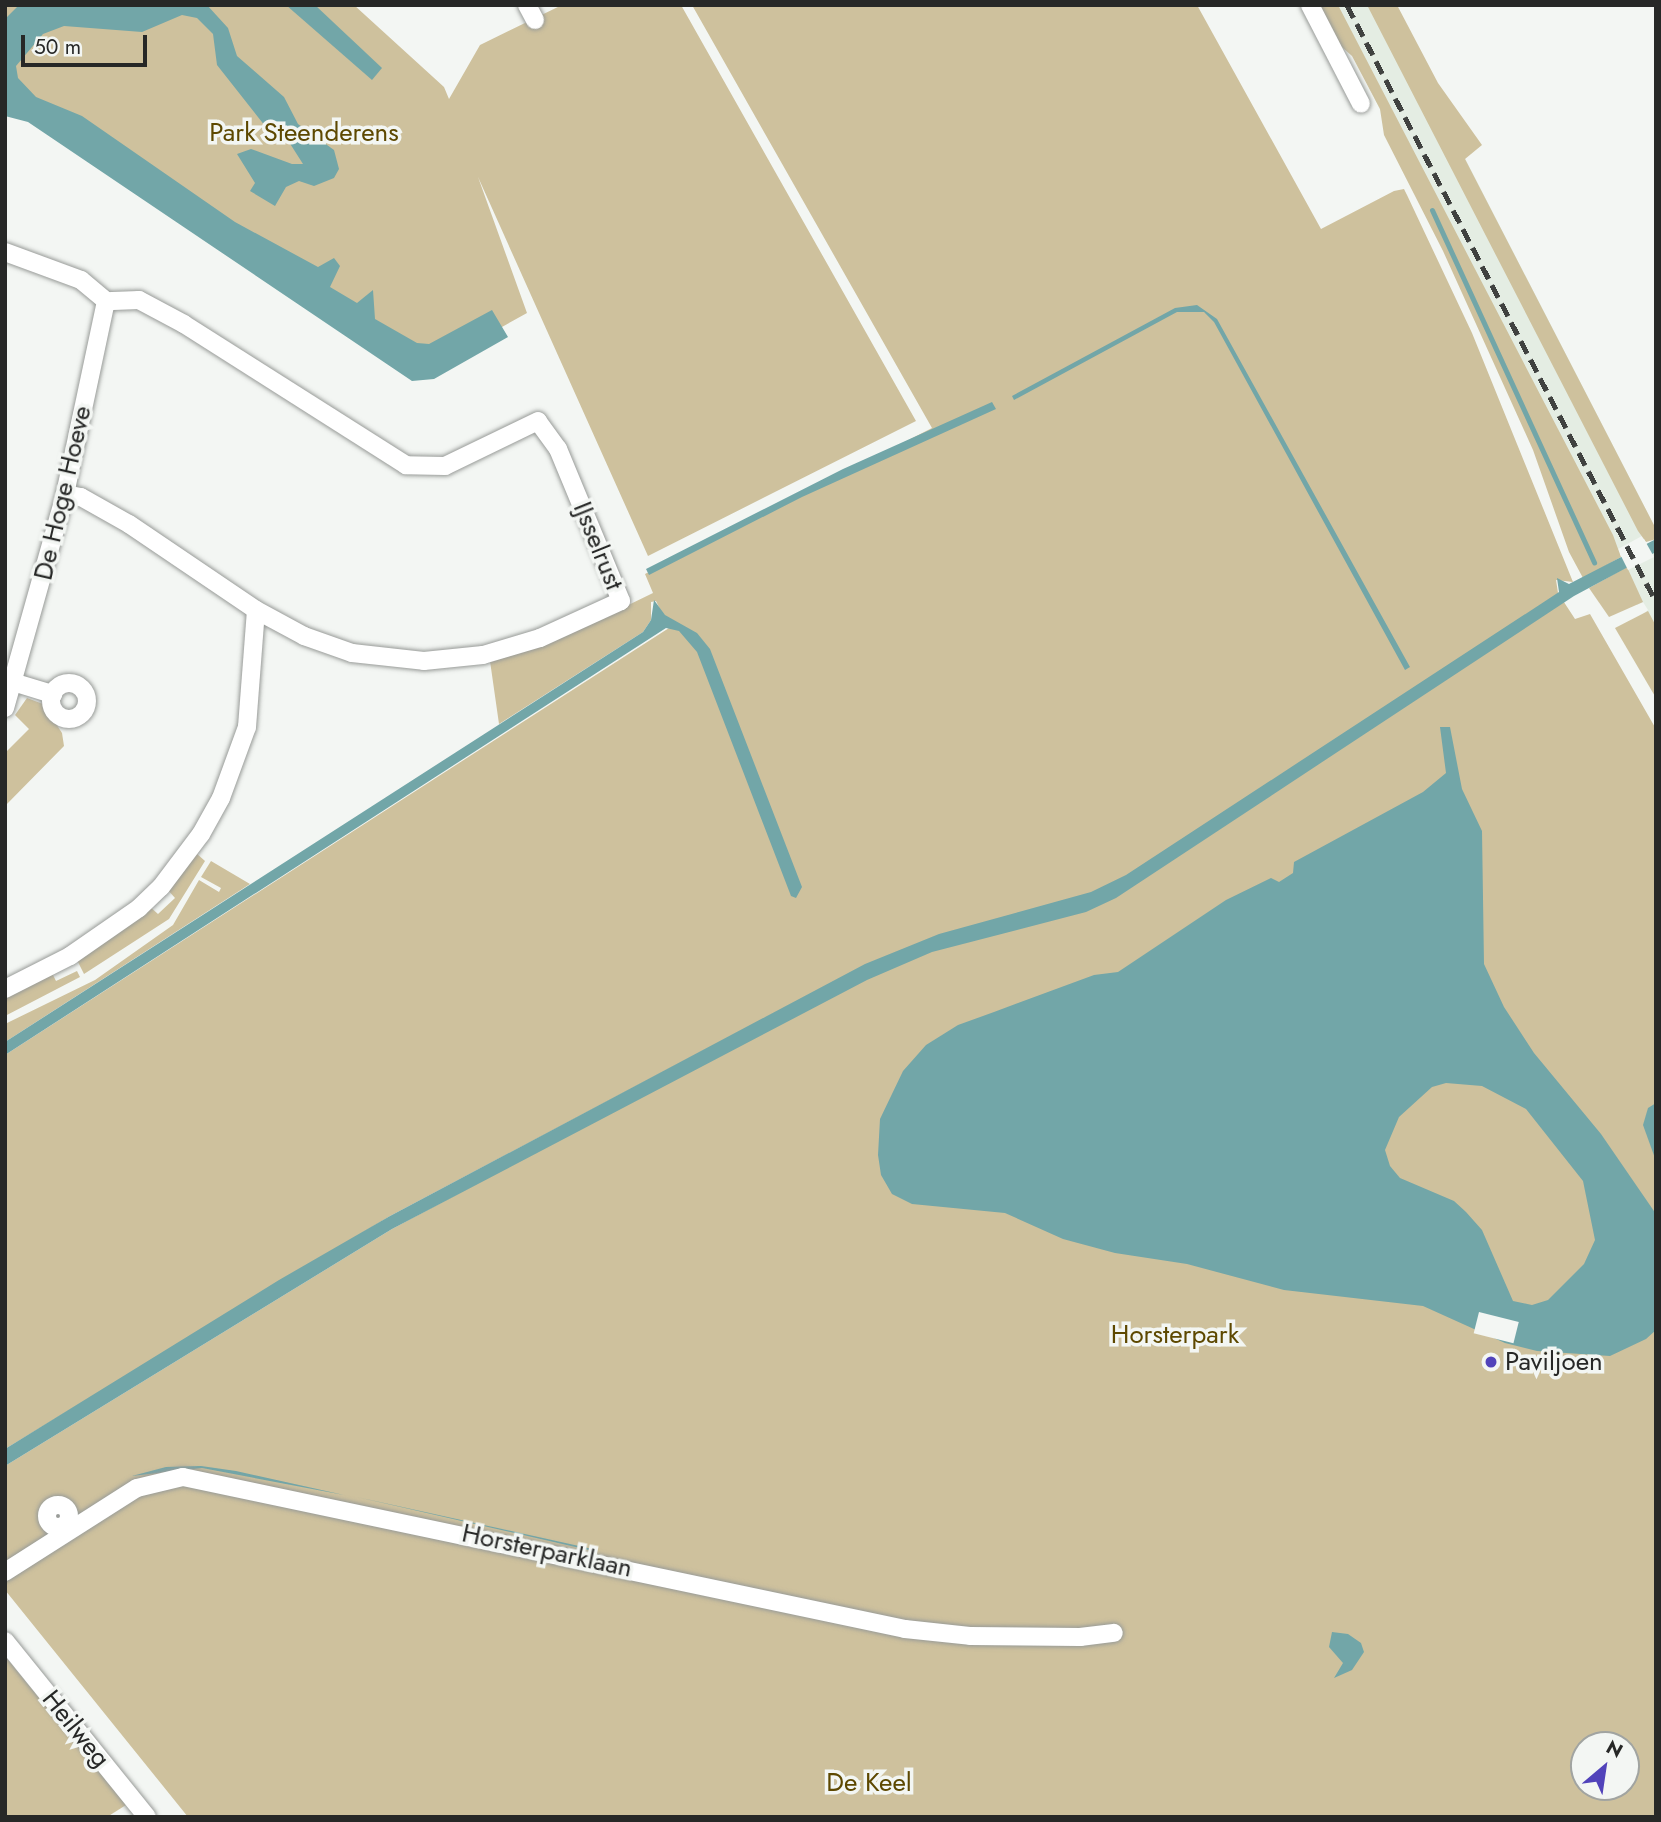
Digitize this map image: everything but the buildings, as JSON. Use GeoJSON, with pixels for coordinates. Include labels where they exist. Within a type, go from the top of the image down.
{"type":"FeatureCollection","features":[{"type":"Feature","properties":{"kind":"street"},"geometry":{"type":"LineString","coordinates":[[1310,5],[1361,104]]}},
{"type":"Feature","properties":{"kind":"street"},"geometry":{"type":"LineString","coordinates":[[5,252],[81,280],[106,301]]}},
{"type":"Feature","properties":{"kind":"street","name":"IJsselrust"},"geometry":{"type":"LineString","coordinates":[[65,494],[80,497],[129,524],[256,610],[304,636],[352,653],[424,661],[483,655],[540,638],[621,601],[558,449],[538,421],[445,466],[406,465],[184,324],[139,300],[106,301]]}},
{"type":"Feature","properties":{"kind":"street","name":"De Hoge Hoeve"},"geometry":{"type":"LineString","coordinates":[[5,708],[16,683],[65,494],[106,301]]}},
{"type":"Feature","properties":{"kind":"street"},"geometry":{"type":"LineString","coordinates":[[5,989],[70,956],[124,920],[162,887],[201,834],[221,798],[247,727],[256,610]]}},
{"type":"Feature","properties":{"kind":"street"},"geometry":{"type":"LineString","coordinates":[[16,683],[53,694]]}},
{"type":"Feature","properties":{"kind":"street","name":"Horsterparklaan"},"geometry":{"type":"LineString","coordinates":[[5,1572],[138,1488],[183,1477],[905,1629],[970,1636],[1080,1637],[1114,1633]]}},
{"type":"Feature","properties":{"kind":"street","name":"Heilweg"},"geometry":{"type":"LineString","coordinates":[[5,1641],[147,1817]]}},
{"type":"Feature","properties":{"kind":"shaded area"},"geometry":{"type":"Polygon","coordinates":[[[1328,5],[1386,5],[1656,529],[1656,539],[1646,542],[1642,536],[1618,549],[1621,557],[1556,463],[1328,5]]]}},
{"type":"Feature","properties":{"kind":"shaded area"},"geometry":{"type":"Polygon","coordinates":[[[1656,552],[1656,689],[1643,614],[1648,610],[1643,602],[1637,605],[1617,592],[1609,576],[1656,552]]]}},
{"type":"Feature","properties":{"kind":"green space","name":"Park Steenderens"},"geometry":{"type":"Polygon","coordinates":[[[5,5],[354,5],[444,87],[449,99],[480,45],[562,5],[681,5],[916,421],[648,556],[478,177],[527,313],[434,365],[5,79],[5,5]]]}},
{"type":"Feature","properties":{"kind":"green space","name":"Horsterpark"},"geometry":{"type":"Polygon","coordinates":[[[692,5],[1197,5],[1321,229],[1394,191],[1404,189],[1472,333],[1573,582],[1556,580],[1558,593],[1575,619],[1590,614],[1656,729],[1656,1817],[188,1817],[5,1590],[5,1466],[392,1229],[837,991],[833,982],[390,1216],[5,1449],[5,1055],[669,628],[656,601],[651,602],[651,620],[643,632],[499,724],[490,661],[577,630],[653,593],[645,574],[932,428],[692,5]]]}},
{"type":"Feature","properties":{"kind":"green space"},"geometry":{"type":"Polygon","coordinates":[[[1316,5],[1338,5],[1613,535],[1621,557],[1583,578],[1569,552],[1533,450],[1443,251],[1384,135],[1380,109],[1352,56],[1334,40],[1316,5]]]}},
{"type":"Feature","properties":{"kind":"green space"},"geometry":{"type":"Polygon","coordinates":[[[1367,5],[1397,5],[1438,83],[1482,145],[1465,159],[1656,529],[1656,539],[1646,542],[1638,531],[1367,5]]]}},
{"type":"Feature","properties":{"kind":"green space"},"geometry":{"type":"Polygon","coordinates":[[[1627,567],[1643,602],[1609,617],[1589,588],[1627,567]]]}},
{"type":"Feature","properties":{"kind":"green space"},"geometry":{"type":"Polygon","coordinates":[[[1648,611],[1656,626],[1656,698],[1615,628],[1648,611]]]}},
{"type":"Feature","properties":{"kind":"green space"},"geometry":{"type":"Polygon","coordinates":[[[27,698],[43,704],[62,733],[64,746],[5,806],[5,753],[29,729],[15,715],[27,698]]]}},
{"type":"Feature","properties":{"kind":"green space"},"geometry":{"type":"Polygon","coordinates":[[[196,853],[205,861],[169,919],[84,974],[76,958],[149,906],[158,914],[175,898],[167,889],[196,853]]]}},
{"type":"Feature","properties":{"kind":"green space"},"geometry":{"type":"Polygon","coordinates":[[[211,861],[250,884],[5,1042],[5,1024],[95,980],[173,925],[199,880],[219,892],[221,888],[201,877],[211,861]]]}},
{"type":"Feature","properties":{"kind":"green space"},"geometry":{"type":"Polygon","coordinates":[[[51,971],[56,981],[77,971],[80,977],[5,1016],[5,993],[51,971]]]}},
{"type":"Feature","properties":{"kind":"green space"},"geometry":{"type":"Polygon","coordinates":[[[5,1656],[126,1805],[107,1817],[5,1817],[5,1656]]]}},
{"type":"Feature","properties":{"kind":"water"},"geometry":{"type":"Polygon","coordinates":[[[19,5],[207,5],[228,28],[237,56],[284,97],[298,124],[334,150],[339,169],[334,178],[314,186],[299,181],[286,187],[275,206],[250,191],[255,183],[237,154],[251,149],[292,164],[303,164],[289,142],[269,131],[217,65],[213,34],[197,18],[182,15],[142,32],[64,26],[43,34],[16,66],[18,78],[36,97],[82,116],[235,222],[318,267],[334,258],[340,266],[330,287],[357,303],[373,290],[375,319],[417,343],[429,344],[492,310],[508,337],[434,379],[412,381],[28,122],[5,116],[5,19],[19,5]]]}},
{"type":"Feature","properties":{"kind":"water"},"geometry":{"type":"Polygon","coordinates":[[[286,5],[315,5],[382,68],[372,80],[286,5]]]}},
{"type":"Feature","properties":{"kind":"water"},"geometry":{"type":"Polygon","coordinates":[[[1197,305],[1217,319],[1410,667],[1405,670],[1214,322],[1204,312],[1177,312],[1014,400],[1012,396],[1175,308],[1197,305]]]}},
{"type":"Feature","properties":{"kind":"water"},"geometry":{"type":"Polygon","coordinates":[[[992,402],[996,409],[802,497],[649,575],[646,569],[843,469],[992,402]]]}},
{"type":"Feature","properties":{"kind":"water"},"geometry":{"type":"Polygon","coordinates":[[[1656,539],[1656,552],[1574,596],[1116,898],[1086,912],[932,952],[867,980],[392,1229],[5,1466],[5,1449],[279,1280],[390,1216],[865,964],[939,934],[1091,892],[1126,875],[1559,592],[1557,578],[1569,584],[1656,539]]]}},
{"type":"Feature","properties":{"kind":"water"},"geometry":{"type":"Polygon","coordinates":[[[654,600],[665,615],[697,633],[710,649],[802,887],[796,898],[791,896],[697,652],[679,631],[666,628],[5,1055],[5,1042],[643,632],[651,620],[654,600]]]}},
{"type":"Feature","properties":{"kind":"water"},"geometry":{"type":"Polygon","coordinates":[[[1440,727],[1450,727],[1462,789],[1482,831],[1484,964],[1504,1007],[1534,1053],[1601,1134],[1656,1214],[1656,1330],[1646,1339],[1610,1356],[1537,1351],[1505,1343],[1423,1306],[1284,1290],[1187,1264],[1115,1253],[1063,1239],[1005,1213],[912,1204],[892,1194],[881,1175],[878,1155],[880,1119],[903,1071],[926,1045],[958,1025],[1094,975],[1118,972],[1226,900],[1271,878],[1279,882],[1293,873],[1294,862],[1423,792],[1446,773],[1440,727]],[[1446,1083],[1432,1087],[1399,1117],[1385,1150],[1390,1166],[1400,1178],[1454,1201],[1466,1212],[1482,1230],[1513,1301],[1532,1305],[1548,1300],[1584,1264],[1595,1240],[1583,1181],[1526,1109],[1482,1086],[1446,1083]]]}},
{"type":"Feature","properties":{"kind":"water"},"geometry":{"type":"Polygon","coordinates":[[[1656,1103],[1656,1161],[1643,1125],[1648,1108],[1656,1103]]]}},
{"type":"Feature","properties":{"kind":"water"},"geometry":{"type":"Polygon","coordinates":[[[201,1466],[344,1495],[202,1468],[132,1476],[166,1467],[201,1466]]]}},
{"type":"Feature","properties":{"kind":"water"},"geometry":{"type":"Polygon","coordinates":[[[357,1497],[597,1550],[597,1552],[357,1497]]]}},
{"type":"Feature","properties":{"kind":"water"},"geometry":{"type":"Polygon","coordinates":[[[1332,1632],[1348,1634],[1361,1643],[1364,1652],[1352,1670],[1334,1678],[1343,1663],[1329,1647],[1332,1632]]]}},
{"type":"Feature","properties":{"kind":"pier"},"geometry":{"type":"Polygon","coordinates":[[[1644,539],[1654,557],[1628,570],[1620,554],[1644,539]]]}},
{"type":"Feature","properties":{"kind":"pier"},"geometry":{"type":"Polygon","coordinates":[[[1479,1312],[1519,1322],[1513,1343],[1474,1333],[1479,1312]]]}},
{"type":"Feature","properties":{"kind":"waterway"},"geometry":{"type":"LineString","coordinates":[[1432,210],[1594,563]]}},
{"type":"Feature","properties":{"kind":"railway"},"geometry":{"type":"LineString","coordinates":[[1347,5],[1656,602]]}},
{"type":"Feature","properties":{"kind":"place","name":"Paviljoen"},"geometry":{"type":"Point","coordinates":[1491,1362]}},
{"type":"Feature","properties":{"kind":"park label","name":"De Keel"},"geometry":{"type":"Point","coordinates":[869,1783]}}]}
